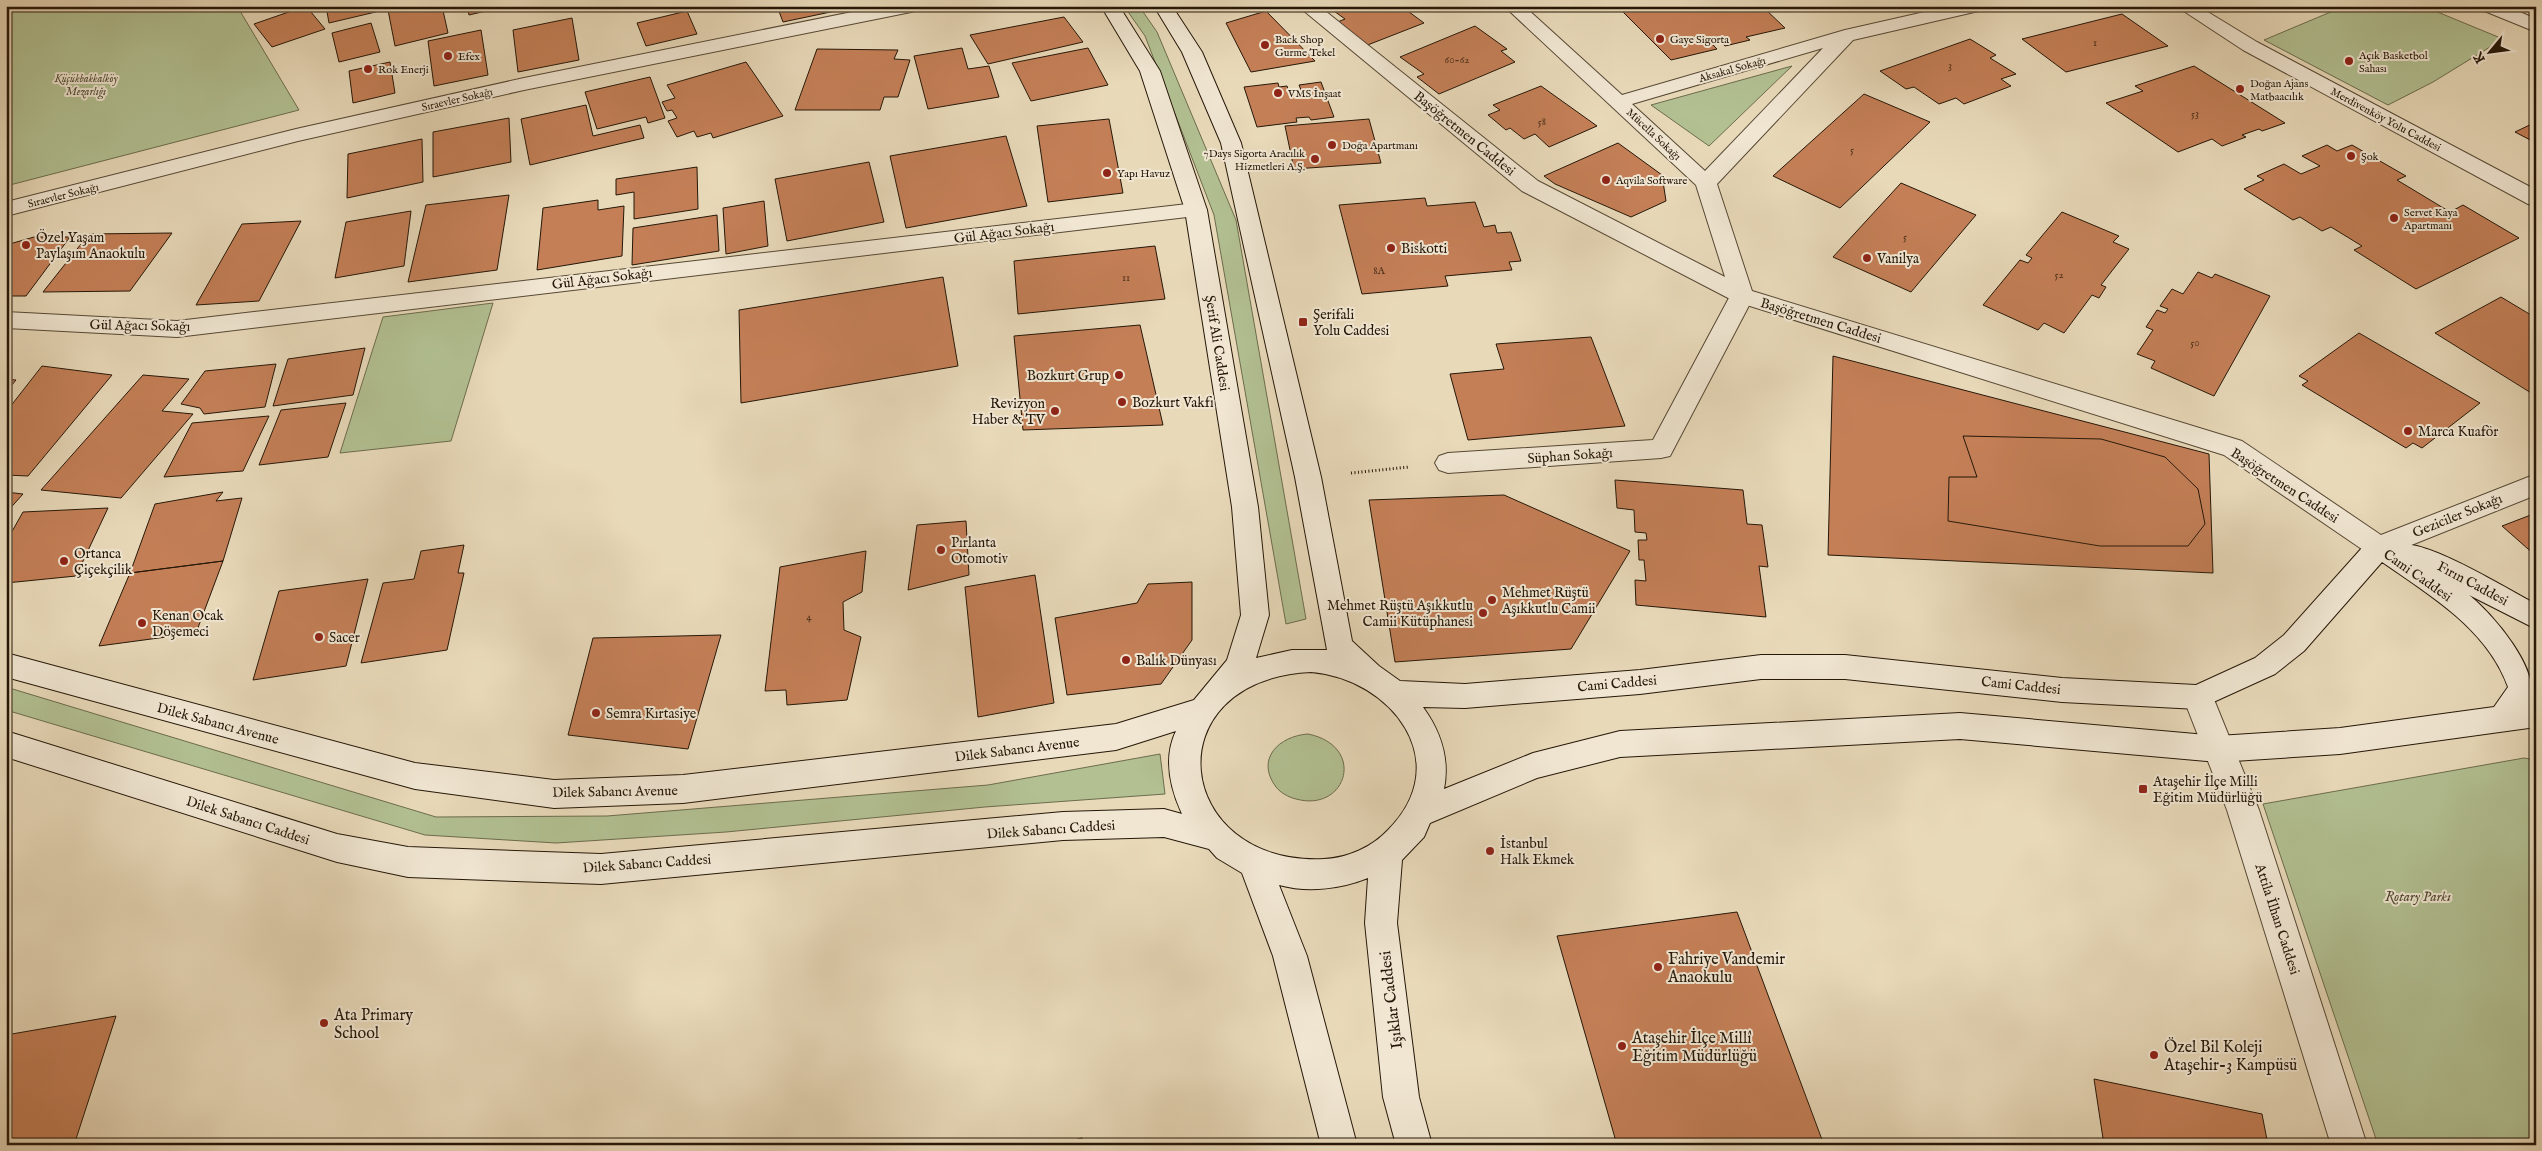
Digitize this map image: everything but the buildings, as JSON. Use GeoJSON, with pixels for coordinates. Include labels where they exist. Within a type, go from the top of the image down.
{"type":"FeatureCollection","features":[{"type":"Feature","properties":{"kind":"street","name":"Sıraevler Sokağı"},"geometry":{"type":"LineString","coordinates":[[6,209],[296,136],[514,86],[911,6]]}},
{"type":"Feature","properties":{"kind":"street","name":"Şerif Ali Caddesi"},"geometry":{"type":"LineString","coordinates":[[1110,6],[1150,71],[1196,210],[1245,507],[1255,615],[1240,665],[1212,700]]}},
{"type":"Feature","properties":{"kind":"street"},"geometry":{"type":"LineString","coordinates":[[1163,6],[1192,52],[1231,143],[1308,477],[1339,646],[1369,675],[1395,693],[1416,718],[1430,748],[1431,780],[1423,812],[1407,835],[1386,854],[1356,868],[1323,876],[1288,875],[1255,865],[1233,852],[1213,836],[1193,806],[1184,773],[1188,740],[1212,700],[1253,670],[1291,660],[1331,662],[1369,675]]}},
{"type":"Feature","properties":{"kind":"street","name":"Başöğretmen Caddesi"},"geometry":{"type":"LineString","coordinates":[[1307,6],[1530,186],[1742,296],[2233,448],[2379,547]]}},
{"type":"Feature","properties":{"kind":"street","name":"Mücella Sokağı"},"geometry":{"type":"LineString","coordinates":[[1513,6],[1706,183],[1742,296]]}},
{"type":"Feature","properties":{"kind":"street","name":"Aksakal Sokağı"},"geometry":{"type":"LineString","coordinates":[[1619,102],[1846,36],[1976,6]]}},
{"type":"Feature","properties":{"kind":"street","name":"Merdivenköy Yolu Caddesi"},"geometry":{"type":"LineString","coordinates":[[2186,6],[2250,46],[2536,199]]}},
{"type":"Feature","properties":{"kind":"street"},"geometry":{"type":"LineString","coordinates":[[2489,6],[2536,26]]}},
{"type":"Feature","properties":{"kind":"street"},"geometry":{"type":"LineString","coordinates":[[1706,183],[1846,36]]}},
{"type":"Feature","properties":{"kind":"street","name":"Gül Ağacı Sokağı"},"geometry":{"type":"LineString","coordinates":[[6,320],[177,328],[1196,210]]}},
{"type":"Feature","properties":{"kind":"street","name":"Süphan Sokağı"},"geometry":{"type":"LineString","coordinates":[[1448,463],[1661,449],[1742,296]]}},
{"type":"Feature","properties":{"kind":"street","name":"Geziciler Sokağı"},"geometry":{"type":"LineString","coordinates":[[2379,547],[2536,484]]}},
{"type":"Feature","properties":{"kind":"street","name":"Fırın Caddesi"},"geometry":{"type":"LineString","coordinates":[[2379,547],[2431,561],[2536,618]]}},
{"type":"Feature","properties":{"kind":"street","name":"Cami Caddesi"},"geometry":{"type":"LineString","coordinates":[[1395,693],[1465,696],[1640,682],[1761,667],[1845,667],[2062,690],[2198,697],[2265,666],[2294,643],[2379,547],[2441,590],[2478,620],[2502,645],[2518,669],[2523,689],[2502,719]]}},
{"type":"Feature","properties":{"kind":"street","name":"Dilek Sabancı Avenue"},"geometry":{"type":"LineString","coordinates":[[6,665],[415,776],[554,794],[683,789],[1106,738],[1212,700]]}},
{"type":"Feature","properties":{"kind":"street","name":"Attila İlhan Caddesi"},"geometry":{"type":"LineString","coordinates":[[2198,697],[2243,810],[2349,1145]]}},
{"type":"Feature","properties":{"kind":"street"},"geometry":{"type":"LineString","coordinates":[[1423,812],[1533,766],[1620,744],[1960,726],[2218,749],[2340,740],[2536,714]]}},
{"type":"Feature","properties":{"kind":"street","name":"Dilek Sabancı Caddesi"},"geometry":{"type":"LineString","coordinates":[[6,744],[337,848],[408,862],[503,867],[601,869],[1064,826],[1164,824],[1213,836]]}},
{"type":"Feature","properties":{"kind":"street","name":"Işıklar Caddesi"},"geometry":{"type":"LineString","coordinates":[[1386,854],[1381,923],[1401,1097],[1414,1145]]}},
{"type":"Feature","properties":{"kind":"street"},"geometry":{"type":"LineString","coordinates":[[1255,865],[1290,956],[1339,1145]]}},
{"type":"Feature","properties":{"kind":"path"},"geometry":{"type":"LineString","coordinates":[[1308,477],[1448,463]]}},
{"type":"Feature","properties":{"kind":"green space","name":"Küçükbakkalköy Mezarlığı"},"geometry":{"type":"Polygon","coordinates":[[[6,6],[237,6],[299,110],[6,186],[6,6]]]}},
{"type":"Feature","properties":{"kind":"green space"},"geometry":{"type":"Polygon","coordinates":[[[1124,6],[1139,6],[1157,32],[1236,220],[1306,619],[1286,624],[1214,215],[1145,36],[1124,6]]]}},
{"type":"Feature","properties":{"kind":"green space"},"geometry":{"type":"Polygon","coordinates":[[[2345,6],[2423,6],[2503,39],[2433,82],[2388,105],[2264,40],[2345,6]]]}},
{"type":"Feature","properties":{"kind":"green space"},"geometry":{"type":"Polygon","coordinates":[[[1792,66],[1709,146],[1651,105],[1792,66]]]}},
{"type":"Feature","properties":{"kind":"green space"},"geometry":{"type":"Polygon","coordinates":[[[493,303],[451,441],[340,453],[383,317],[493,303]]]}},
{"type":"Feature","properties":{"kind":"green space"},"geometry":{"type":"Polygon","coordinates":[[[6,687],[436,817],[607,816],[988,785],[1160,754],[1165,794],[985,807],[726,832],[556,843],[425,835],[6,710],[6,687]]]}},
{"type":"Feature","properties":{"kind":"green space"},"geometry":{"type":"Polygon","coordinates":[[[1308,734],[1327,741],[1338,751],[1344,764],[1343,776],[1338,788],[1328,796],[1314,801],[1296,799],[1282,793],[1270,777],[1268,767],[1269,758],[1280,744],[1288,739],[1308,734]]]}},
{"type":"Feature","properties":{"kind":"green space","name":"Rotary Parkı"},"geometry":{"type":"Polygon","coordinates":[[[2524,758],[2536,760],[2536,1145],[2378,1145],[2263,804],[2524,758]]]}},
{"type":"Feature","properties":{"kind":"place","name":"Gaye Sigorta"},"geometry":{"type":"Point","coordinates":[1660,39]}},
{"type":"Feature","properties":{"kind":"place","name":"Back Shop Gurme Tekel"},"geometry":{"type":"Point","coordinates":[1265,45]}},
{"type":"Feature","properties":{"kind":"place","name":"Efex"},"geometry":{"type":"Point","coordinates":[448,56]}},
{"type":"Feature","properties":{"kind":"place","name":"Açık Basketbol Sahası"},"geometry":{"type":"Point","coordinates":[2349,61]}},
{"type":"Feature","properties":{"kind":"place","name":"Rok Enerji"},"geometry":{"type":"Point","coordinates":[368,69]}},
{"type":"Feature","properties":{"kind":"place","name":"Doğan Ajans Matbaacılık"},"geometry":{"type":"Point","coordinates":[2240,89]}},
{"type":"Feature","properties":{"kind":"place","name":"VMS İnşaat"},"geometry":{"type":"Point","coordinates":[1278,93]}},
{"type":"Feature","properties":{"kind":"place","name":"Doğa Apartmanı"},"geometry":{"type":"Point","coordinates":[1332,145]}},
{"type":"Feature","properties":{"kind":"place","name":"Şok"},"geometry":{"type":"Point","coordinates":[2351,156]}},
{"type":"Feature","properties":{"kind":"place","name":"7Days Sigorta Aracılık Hizmetleri A.Ş."},"geometry":{"type":"Point","coordinates":[1315,159]}},
{"type":"Feature","properties":{"kind":"place","name":"Yapı Havuz"},"geometry":{"type":"Point","coordinates":[1107,173]}},
{"type":"Feature","properties":{"kind":"place","name":"Aqvila Software"},"geometry":{"type":"Point","coordinates":[1606,180]}},
{"type":"Feature","properties":{"kind":"place","name":"Servet Kaya Apartmanı"},"geometry":{"type":"Point","coordinates":[2394,218]}},
{"type":"Feature","properties":{"kind":"place","name":"Özel Yaşam Paylaşım Anaokulu"},"geometry":{"type":"Point","coordinates":[26,245]}},
{"type":"Feature","properties":{"kind":"place","name":"Biskotti"},"geometry":{"type":"Point","coordinates":[1391,248]}},
{"type":"Feature","properties":{"kind":"place","name":"Vanilya"},"geometry":{"type":"Point","coordinates":[1867,258]}},
{"type":"Feature","properties":{"kind":"place","name":"Şerifali Yolu Caddesi"},"geometry":{"type":"Point","coordinates":[1303,322]}},
{"type":"Feature","properties":{"kind":"place","name":"Bozkurt Grup"},"geometry":{"type":"Point","coordinates":[1119,375]}},
{"type":"Feature","properties":{"kind":"place","name":"Bozkurt Vakfı"},"geometry":{"type":"Point","coordinates":[1122,402]}},
{"type":"Feature","properties":{"kind":"place","name":"Revizyon Haber & TV"},"geometry":{"type":"Point","coordinates":[1055,411]}},
{"type":"Feature","properties":{"kind":"place","name":"Marca Kuaför"},"geometry":{"type":"Point","coordinates":[2408,431]}},
{"type":"Feature","properties":{"kind":"place","name":"Pırlanta Otomotiv"},"geometry":{"type":"Point","coordinates":[941,550]}},
{"type":"Feature","properties":{"kind":"place","name":"Ortanca Çiçekçilik"},"geometry":{"type":"Point","coordinates":[64,561]}},
{"type":"Feature","properties":{"kind":"place","name":"Mehmet Rüştü Aşıkkutlu Camii"},"geometry":{"type":"Point","coordinates":[1492,600]}},
{"type":"Feature","properties":{"kind":"place","name":"Mehmet Rüştü Aşıkkutlu Camii Kütüphanesi"},"geometry":{"type":"Point","coordinates":[1483,613]}},
{"type":"Feature","properties":{"kind":"place","name":"Kenan Ocak Döşemeci"},"geometry":{"type":"Point","coordinates":[142,623]}},
{"type":"Feature","properties":{"kind":"place","name":"Sacer"},"geometry":{"type":"Point","coordinates":[319,637]}},
{"type":"Feature","properties":{"kind":"place","name":"Balık Dünyası"},"geometry":{"type":"Point","coordinates":[1126,660]}},
{"type":"Feature","properties":{"kind":"place","name":"Semra Kırtasiye"},"geometry":{"type":"Point","coordinates":[596,713]}},
{"type":"Feature","properties":{"kind":"place","name":"Ataşehir İlçe Milli Eğitim Müdürlüğü"},"geometry":{"type":"Point","coordinates":[2143,789]}},
{"type":"Feature","properties":{"kind":"place","name":"İstanbul Halk Ekmek"},"geometry":{"type":"Point","coordinates":[1490,851]}},
{"type":"Feature","properties":{"kind":"place","name":"Fahriye Vandemir Anaokulu"},"geometry":{"type":"Point","coordinates":[1658,967]}},
{"type":"Feature","properties":{"kind":"place","name":"Ata Primary School"},"geometry":{"type":"Point","coordinates":[324,1023]}},
{"type":"Feature","properties":{"kind":"place","name":"Ataşehir İlçe Millî Eğitim Müdürlüğü"},"geometry":{"type":"Point","coordinates":[1622,1046]}},
{"type":"Feature","properties":{"kind":"place","name":"Özel Bil Koleji Ataşehir-3 Kampüsü"},"geometry":{"type":"Point","coordinates":[2154,1055]}}]}
